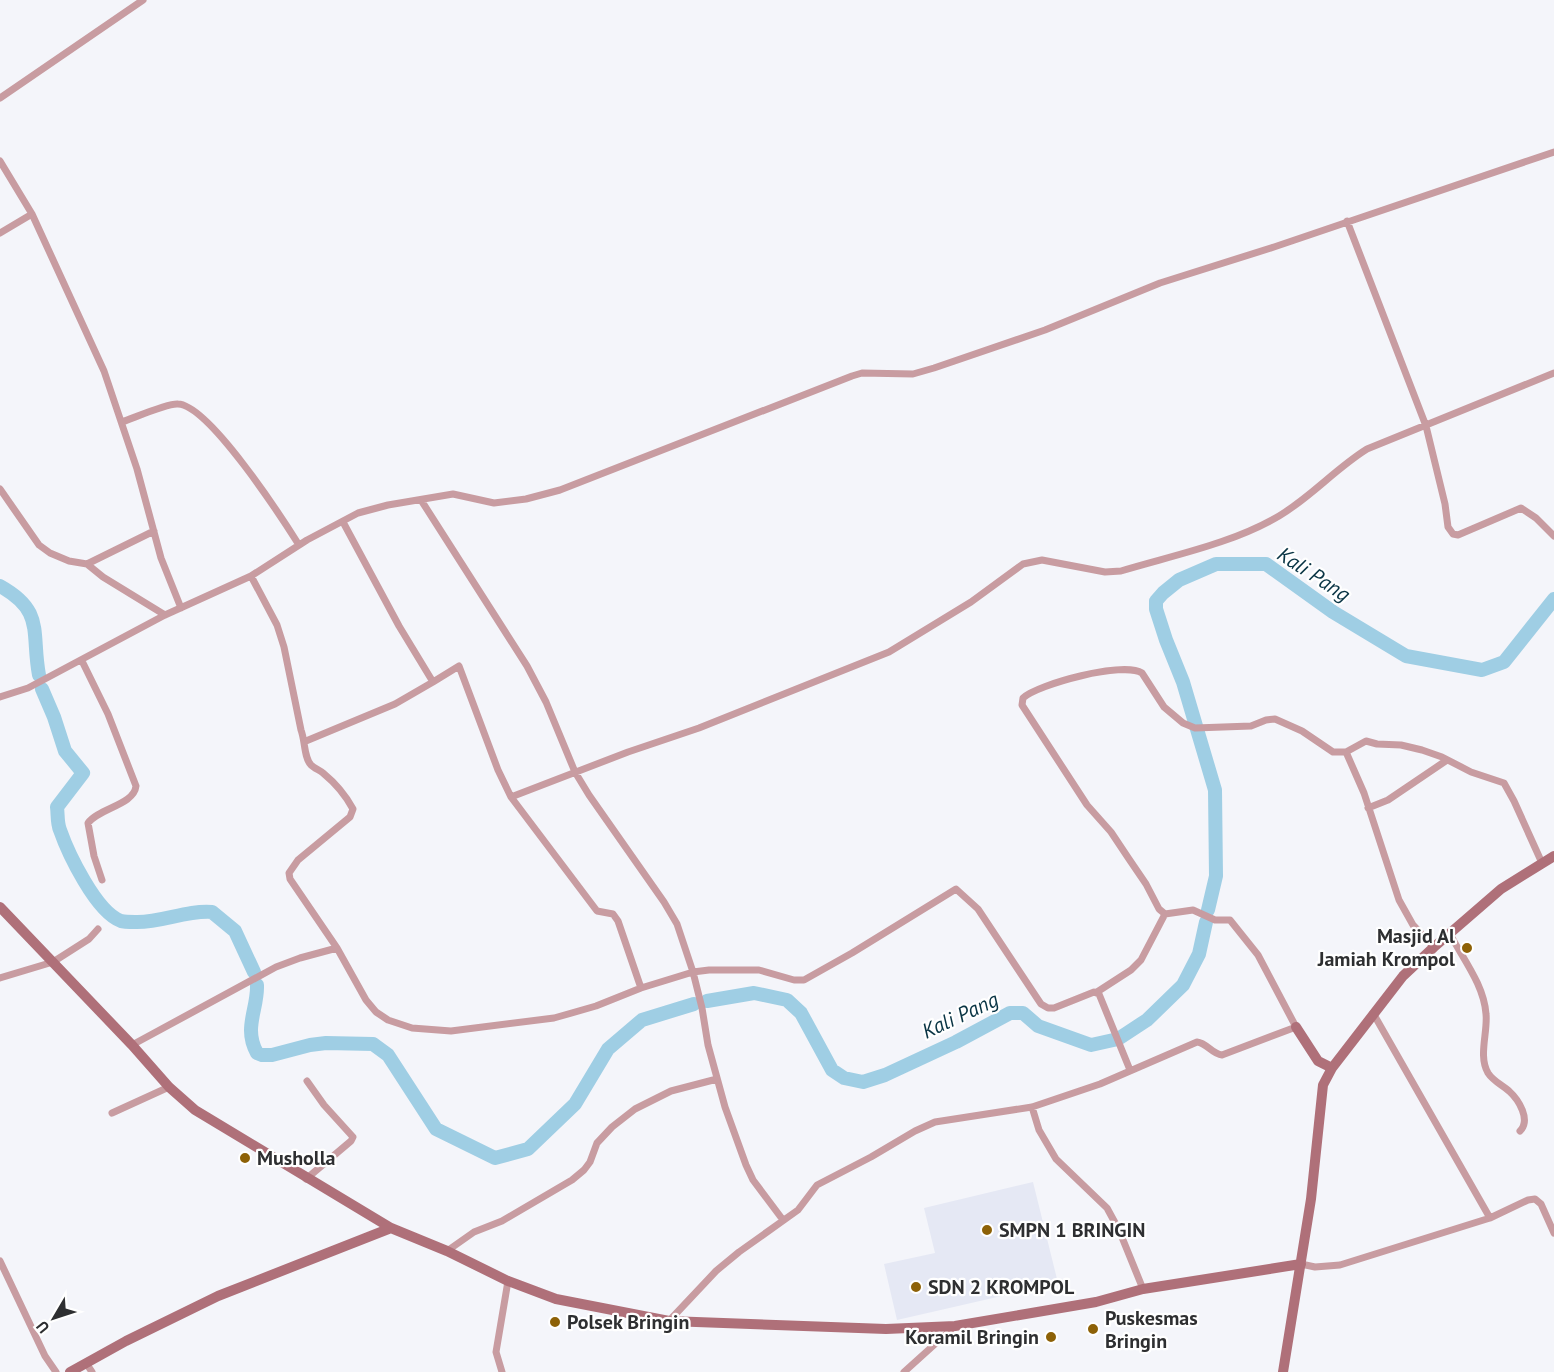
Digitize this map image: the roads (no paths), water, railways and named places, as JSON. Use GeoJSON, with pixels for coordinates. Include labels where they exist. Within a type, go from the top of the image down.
{"type":"FeatureCollection","features":[{"type":"Feature","properties":{"kind":"street"},"geometry":{"type":"LineString","coordinates":[[0,98],[142,0]]}},
{"type":"Feature","properties":{"kind":"street"},"geometry":{"type":"LineString","coordinates":[[0,697],[28,688],[165,615],[252,576],[299,545],[358,513],[387,505],[453,494],[494,503],[509,503],[560,490],[852,376],[862,373],[913,374],[934,368],[1045,330],[1160,283],[1554,152]]}},
{"type":"Feature","properties":{"kind":"street"},"geometry":{"type":"LineString","coordinates":[[0,161],[32,214],[104,371],[122,422],[161,558],[180,608]]}},
{"type":"Feature","properties":{"kind":"street"},"geometry":{"type":"LineString","coordinates":[[0,233],[32,214]]}},
{"type":"Feature","properties":{"kind":"street"},"geometry":{"type":"LineString","coordinates":[[1347,221],[1426,426],[1445,504],[1448,527],[1453,534],[1458,535],[1521,508],[1536,518],[1554,536]]}},
{"type":"Feature","properties":{"kind":"street"},"geometry":{"type":"LineString","coordinates":[[511,797],[575,771],[699,728],[889,652],[971,602],[1017,567],[1031,561],[1042,560],[1105,572],[1121,571],[1232,538],[1280,515],[1367,449],[1554,373]]}},
{"type":"Feature","properties":{"kind":"street"},"geometry":{"type":"LineString","coordinates":[[122,422],[173,405],[189,408],[208,423],[240,460],[271,501],[299,545]]}},
{"type":"Feature","properties":{"kind":"street"},"geometry":{"type":"LineString","coordinates":[[0,489],[39,545],[50,553],[69,561],[87,564],[103,577],[165,615]]}},
{"type":"Feature","properties":{"kind":"street"},"geometry":{"type":"LineString","coordinates":[[421,500],[527,666],[546,702],[575,771],[589,795],[677,924],[693,972],[717,1079],[746,1165],[753,1180],[783,1220]]}},
{"type":"Feature","properties":{"kind":"street"},"geometry":{"type":"LineString","coordinates":[[343,522],[399,626],[433,682]]}},
{"type":"Feature","properties":{"kind":"street"},"geometry":{"type":"LineString","coordinates":[[87,564],[154,531]]}},
{"type":"Feature","properties":{"kind":"street"},"geometry":{"type":"LineString","coordinates":[[252,576],[277,625],[284,647],[301,729],[306,741],[305,751],[311,765],[322,772],[348,800],[353,809],[350,817],[298,860],[289,873],[290,879],[337,948],[366,1000],[388,1020],[412,1028],[451,1031],[554,1018],[596,1006],[641,988],[693,972],[730,969],[759,970],[794,980],[804,980],[852,954],[956,889],[978,909],[1041,1004],[1054,1008],[1078,997],[1097,992],[1131,970],[1141,960],[1166,914]]}},
{"type":"Feature","properties":{"kind":"street"},"geometry":{"type":"LineString","coordinates":[[82,661],[108,714],[136,786],[131,797],[94,816],[88,823],[94,856],[102,880]]}},
{"type":"Feature","properties":{"kind":"street"},"geometry":{"type":"LineString","coordinates":[[306,741],[395,704],[459,666],[498,770],[511,797],[597,911],[613,914],[618,921],[641,988]]}},
{"type":"Feature","properties":{"kind":"street"},"geometry":{"type":"LineString","coordinates":[[1332,1068],[1318,1061],[1296,1027],[1258,955],[1230,920],[1215,920],[1192,910],[1166,914],[1159,909],[1146,884],[1111,832],[1087,805],[1059,765],[1022,705],[1025,696],[1058,681],[1117,669],[1137,670],[1142,673],[1164,707],[1183,723],[1195,728],[1251,726],[1275,719],[1302,731],[1333,752],[1346,752],[1366,741],[1401,745],[1432,753],[1504,783],[1542,863]]}},
{"type":"Feature","properties":{"kind":"street"},"geometry":{"type":"LineString","coordinates":[[1346,752],[1364,793],[1399,900],[1413,925],[1434,947]]}},
{"type":"Feature","properties":{"kind":"street"},"geometry":{"type":"LineString","coordinates":[[1368,807],[1388,800],[1447,760]]}},
{"type":"Feature","properties":{"kind":"street"},"geometry":{"type":"LineString","coordinates":[[1283,1372],[1311,1199],[1323,1085],[1332,1068],[1403,976],[1501,889],[1554,856]]}},
{"type":"Feature","properties":{"kind":"street"},"geometry":{"type":"LineString","coordinates":[[0,907],[169,1087],[195,1110],[306,1179],[391,1228],[447,1251],[508,1281],[556,1299],[669,1321],[886,1329],[955,1326],[1096,1302],[1143,1289],[1300,1264],[1315,1267],[1340,1264],[1490,1218],[1528,1200],[1535,1199],[1540,1204],[1554,1233]]}},
{"type":"Feature","properties":{"kind":"street"},"geometry":{"type":"LineString","coordinates":[[0,978],[53,962],[89,939],[98,929]]}},
{"type":"Feature","properties":{"kind":"street"},"geometry":{"type":"LineString","coordinates":[[1450,934],[1482,992],[1486,1014],[1484,1060],[1488,1073],[1515,1096],[1523,1112],[1525,1123],[1520,1131]]}},
{"type":"Feature","properties":{"kind":"street"},"geometry":{"type":"LineString","coordinates":[[132,1045],[276,967],[337,948]]}},
{"type":"Feature","properties":{"kind":"street"},"geometry":{"type":"LineString","coordinates":[[1097,992],[1105,1006],[1130,1070]]}},
{"type":"Feature","properties":{"kind":"street"},"geometry":{"type":"LineString","coordinates":[[1373,1013],[1490,1218]]}},
{"type":"Feature","properties":{"kind":"street"},"geometry":{"type":"LineString","coordinates":[[669,1321],[716,1271],[798,1210],[817,1185],[915,1131],[935,1122],[1032,1107],[1100,1084],[1197,1042],[1216,1054],[1222,1055],[1296,1027]]}},
{"type":"Feature","properties":{"kind":"street"},"geometry":{"type":"LineString","coordinates":[[447,1251],[474,1232],[502,1221],[572,1180],[590,1162],[597,1143],[612,1127],[635,1109],[671,1090],[717,1079]]}},
{"type":"Feature","properties":{"kind":"street"},"geometry":{"type":"LineString","coordinates":[[306,1179],[349,1143],[353,1137],[312,1091],[307,1081]]}},
{"type":"Feature","properties":{"kind":"street"},"geometry":{"type":"LineString","coordinates":[[112,1113],[169,1087]]}},
{"type":"Feature","properties":{"kind":"street"},"geometry":{"type":"LineString","coordinates":[[1032,1107],[1039,1130],[1056,1159],[1107,1208],[1119,1230],[1143,1289]]}},
{"type":"Feature","properties":{"kind":"street"},"geometry":{"type":"LineString","coordinates":[[70,1372],[89,1368],[126,1341],[218,1296],[391,1228]]}},
{"type":"Feature","properties":{"kind":"street"},"geometry":{"type":"LineString","coordinates":[[0,1261],[40,1347],[56,1372]]}},
{"type":"Feature","properties":{"kind":"street"},"geometry":{"type":"LineString","coordinates":[[502,1372],[496,1352],[508,1281]]}},
{"type":"Feature","properties":{"kind":"street"},"geometry":{"type":"LineString","coordinates":[[904,1372],[955,1326]]}},
{"type":"Feature","properties":{"kind":"waterway","name":"Kali Pang"},"geometry":{"type":"LineString","coordinates":[[1208,910],[1216,876],[1215,790],[1183,682],[1156,609],[1156,601],[1163,593],[1179,580],[1216,564],[1266,564],[1333,612],[1406,656],[1482,670],[1504,662],[1554,599]]}},
{"type":"Feature","properties":{"kind":"waterway","name":"Kali Pang"},"geometry":{"type":"LineString","coordinates":[[0,586],[24,604],[30,614],[35,635],[39,675]]}},
{"type":"Feature","properties":{"kind":"waterway","name":"Kali Pang"},"geometry":{"type":"LineString","coordinates":[[42,689],[65,751],[83,773],[57,807],[59,827],[69,853],[93,894],[102,906],[124,922],[154,921],[193,913],[212,912],[235,931],[254,972]]}},
{"type":"Feature","properties":{"kind":"waterway","name":"Kali Pang"},"geometry":{"type":"LineString","coordinates":[[707,1001],[754,993],[787,1000],[801,1013],[832,1070],[844,1078],[863,1082],[885,1075],[956,1042],[1010,1013],[1023,1013],[1038,1026],[1091,1045],[1118,1039],[1147,1020],[1183,985],[1199,954],[1206,922]]}},
{"type":"Feature","properties":{"kind":"waterway","name":"Kali Pang"},"geometry":{"type":"LineString","coordinates":[[257,985],[251,1027],[253,1044],[257,1053],[272,1055],[326,1043],[373,1044],[388,1055],[436,1129],[495,1158],[528,1149],[575,1104],[608,1049],[642,1020],[694,1004]]}},
{"type":"Feature","properties":{"kind":"place","name":"Masjid Al Jamiah Krompol"},"geometry":{"type":"Point","coordinates":[1467,948]}},
{"type":"Feature","properties":{"kind":"place","name":"Musholla"},"geometry":{"type":"Point","coordinates":[245,1158]}},
{"type":"Feature","properties":{"kind":"place","name":"SMPN 1 BRINGIN"},"geometry":{"type":"Point","coordinates":[987,1230]}},
{"type":"Feature","properties":{"kind":"place","name":"SDN 2 KROMPOL"},"geometry":{"type":"Point","coordinates":[916,1287]}},
{"type":"Feature","properties":{"kind":"place","name":"Polsek Bringin"},"geometry":{"type":"Point","coordinates":[555,1322]}},
{"type":"Feature","properties":{"kind":"place","name":"Puskesmas Bringin"},"geometry":{"type":"Point","coordinates":[1093,1329]}},
{"type":"Feature","properties":{"kind":"place","name":"Koramil Bringin"},"geometry":{"type":"Point","coordinates":[1051,1337]}}]}
